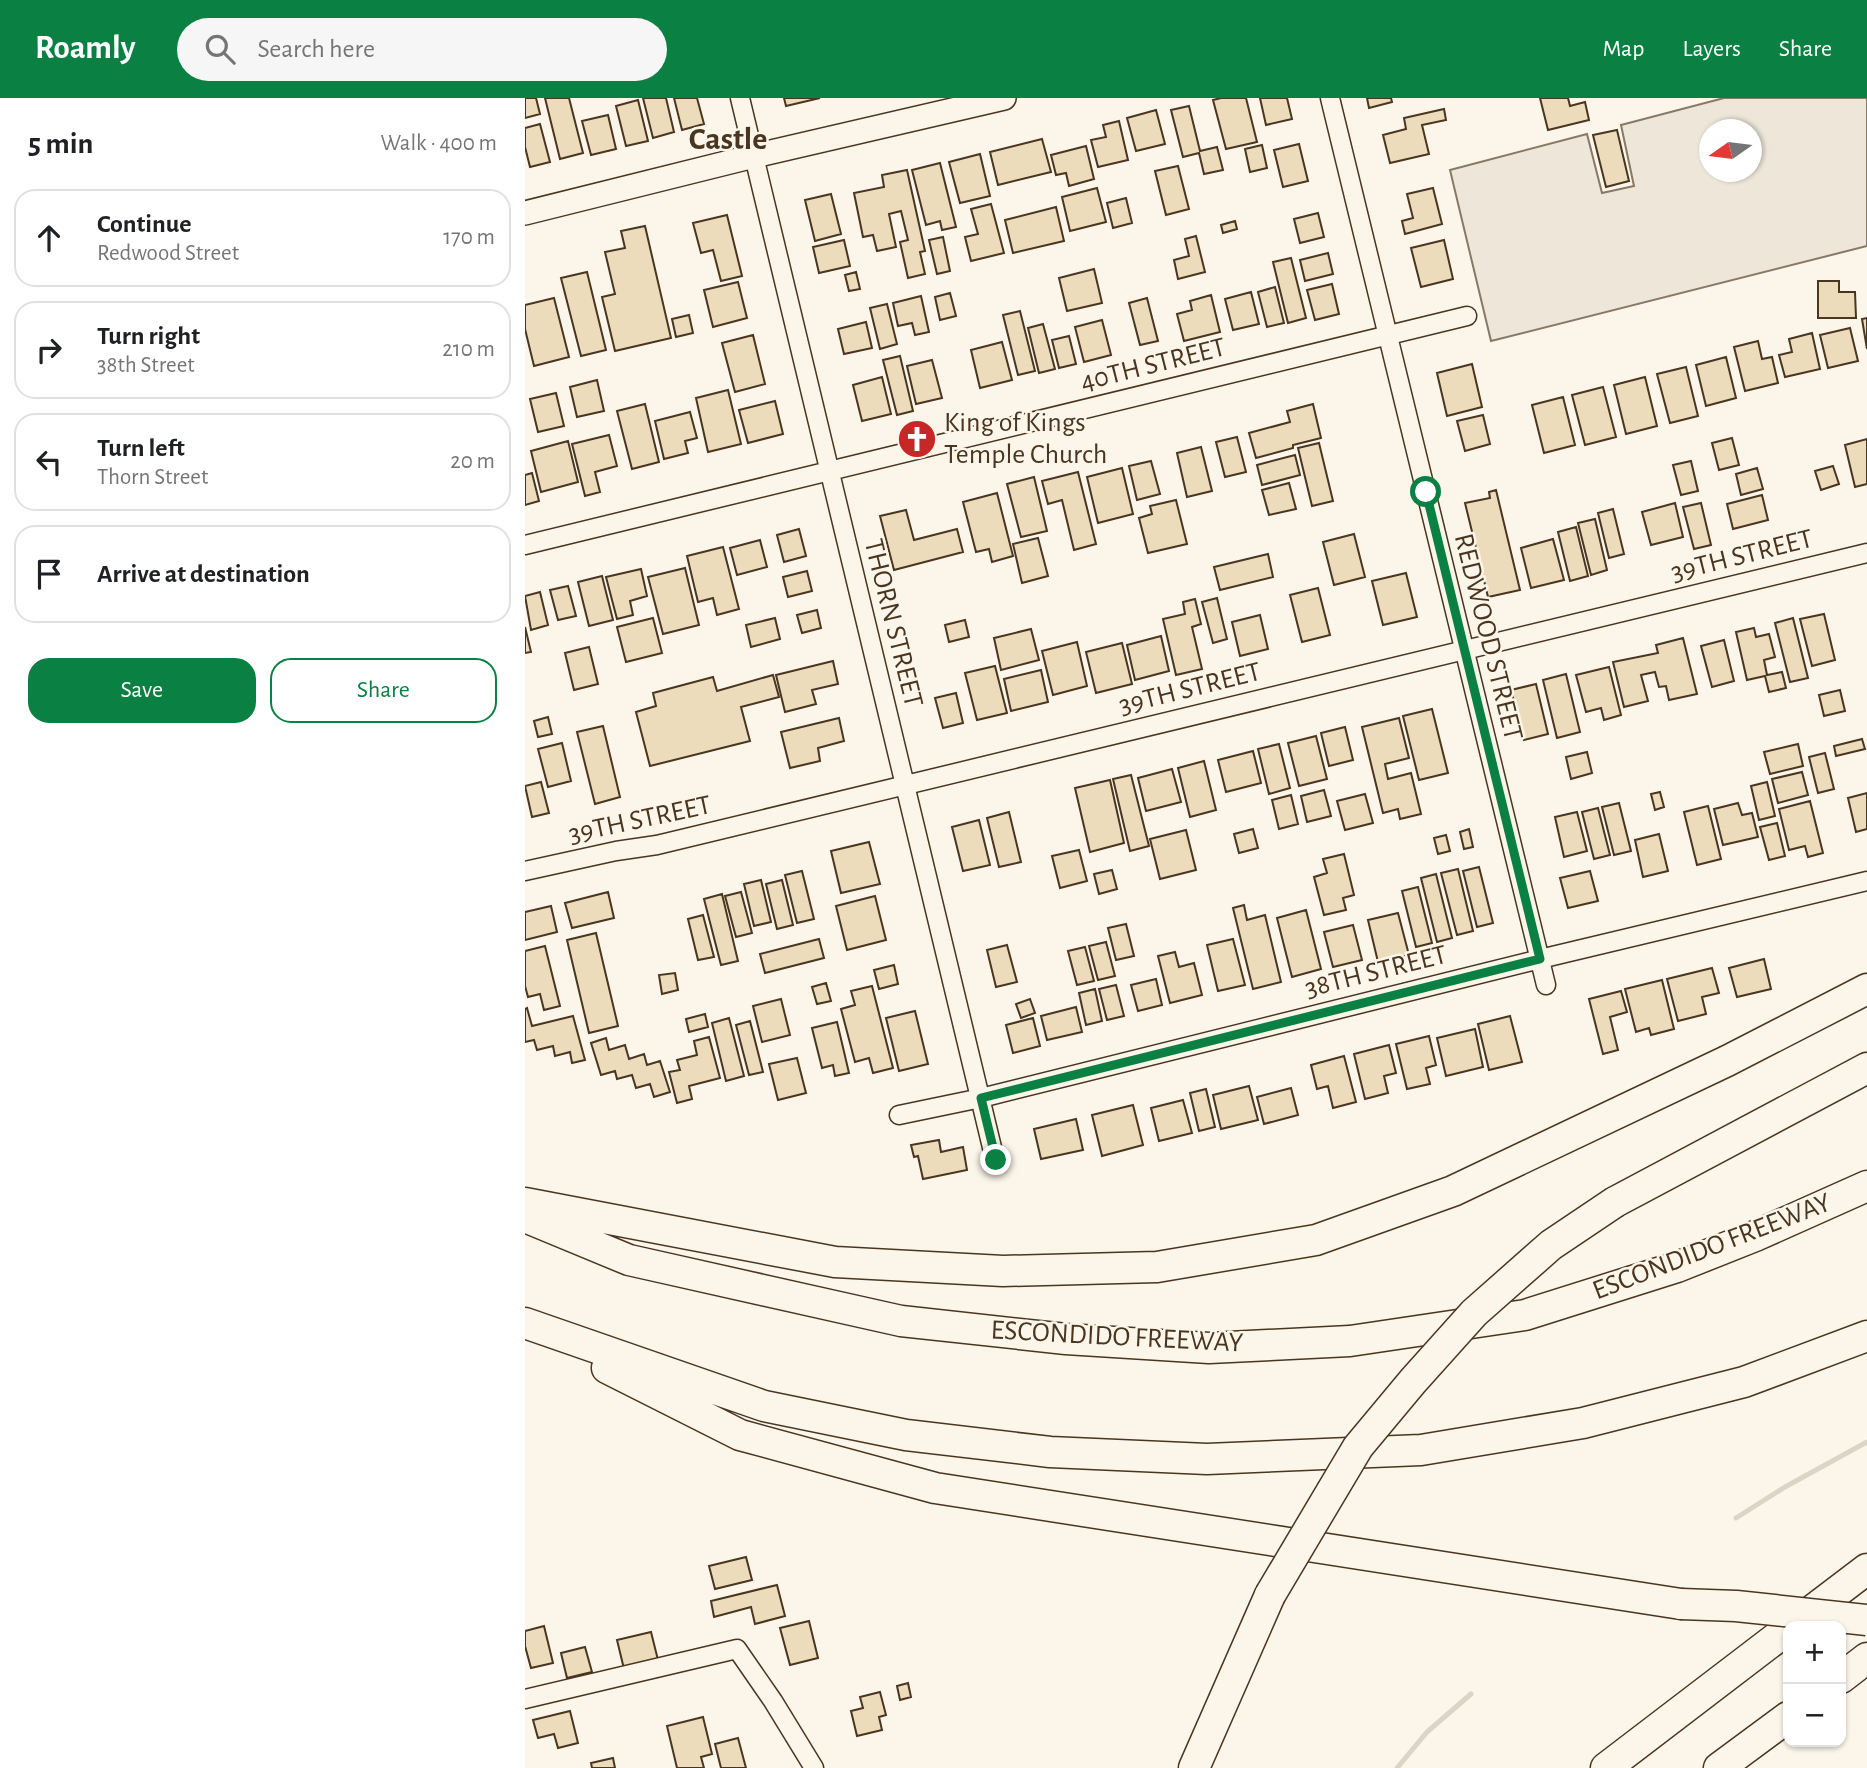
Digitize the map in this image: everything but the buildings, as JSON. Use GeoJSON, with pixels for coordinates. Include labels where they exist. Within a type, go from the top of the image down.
{"type":"FeatureCollection","features":[{"type":"Feature","properties":{"kind":"highway"},"geometry":{"type":"LineString","coordinates":[[525,1203],[835,1262],[1003,1271],[1171,1265],[1316,1240],[1453,1191],[1727,1062],[1867,989]]}},
{"type":"Feature","properties":{"kind":"highway"},"geometry":{"type":"LineString","coordinates":[[1193,1768],[1271,1595],[1358,1447],[1474,1312],[1551,1245],[1615,1202],[1867,1068]]}},
{"type":"Feature","properties":{"kind":"highway","name":"ESCONDIDO FREEWAY"},"geometry":{"type":"LineString","coordinates":[[525,1217],[629,1260],[901,1321],[1066,1339],[1209,1348],[1350,1341],[1525,1315],[1677,1267],[1867,1186]]}},
{"type":"Feature","properties":{"kind":"highway"},"geometry":{"type":"LineString","coordinates":[[525,1325],[764,1406],[906,1435],[1050,1452],[1207,1459],[1420,1450],[1583,1423],[1744,1382],[1867,1336]]}},
{"type":"Feature","properties":{"kind":"highway"},"geometry":{"type":"LineString","coordinates":[[525,1325],[740,1435],[935,1488],[1681,1604],[1736,1606],[1867,1620]]}},
{"type":"Feature","properties":{"kind":"highway"},"geometry":{"type":"LineString","coordinates":[[1798,1621],[1867,1569]]}},
{"type":"Feature","properties":{"kind":"highway"},"geometry":{"type":"LineString","coordinates":[[1606,1768],[1783,1632]]}},
{"type":"Feature","properties":{"kind":"highway"},"geometry":{"type":"LineString","coordinates":[[1846,1674],[1867,1658]]}},
{"type":"Feature","properties":{"kind":"highway"},"geometry":{"type":"LineString","coordinates":[[1719,1768],[1783,1721]]}},
{"type":"Feature","properties":{"kind":"street","name":"THORN STREET"},"geometry":{"type":"LineString","coordinates":[[740,98],[996,1160]]}},
{"type":"Feature","properties":{"kind":"street"},"geometry":{"type":"LineString","coordinates":[[525,213],[1004,98]]}},
{"type":"Feature","properties":{"kind":"street","name":"REDWOOD STREET"},"geometry":{"type":"LineString","coordinates":[[1330,98],[1546,985]]}},
{"type":"Feature","properties":{"kind":"street","name":"40TH STREET"},"geometry":{"type":"LineString","coordinates":[[525,545],[1467,316]]}},
{"type":"Feature","properties":{"kind":"street","name":"39TH STREET"},"geometry":{"type":"LineString","coordinates":[[525,871],[616,850],[657,845],[1867,553]]}},
{"type":"Feature","properties":{"kind":"street","name":"38TH STREET"},"geometry":{"type":"LineString","coordinates":[[899,1115],[981,1098],[1867,881]]}},
{"type":"Feature","properties":{"kind":"street"},"geometry":{"type":"LineString","coordinates":[[525,1699],[737,1649],[814,1768]]}},
{"type":"Feature","properties":{"kind":"shaded area"},"geometry":{"type":"Polygon","coordinates":[[[1724,98],[1867,98],[1867,246],[1491,341],[1450,170],[1587,134],[1602,193],[1634,186],[1621,125],[1724,98]]]}},
{"type":"Feature","properties":{"kind":"waterway"},"geometry":{"type":"LineString","coordinates":[[1736,1518],[1785,1487],[1867,1442]]}},
{"type":"Feature","properties":{"kind":"waterway"},"geometry":{"type":"LineString","coordinates":[[1397,1768],[1427,1732],[1471,1694]]}},
{"type":"Feature","properties":{"kind":"place","name":"King of Kings Temple Church"},"geometry":{"type":"Point","coordinates":[917,439]}},
{"type":"Feature","properties":{"kind":"district","name":"Castle"},"geometry":{"type":"Point","coordinates":[728,139]}},
{"type":"Feature","properties":{"kind":"route"},"geometry":{"type":"LineString","coordinates":[[996,1160],[981,1098],[1540,959],[1426,492]]}}]}
